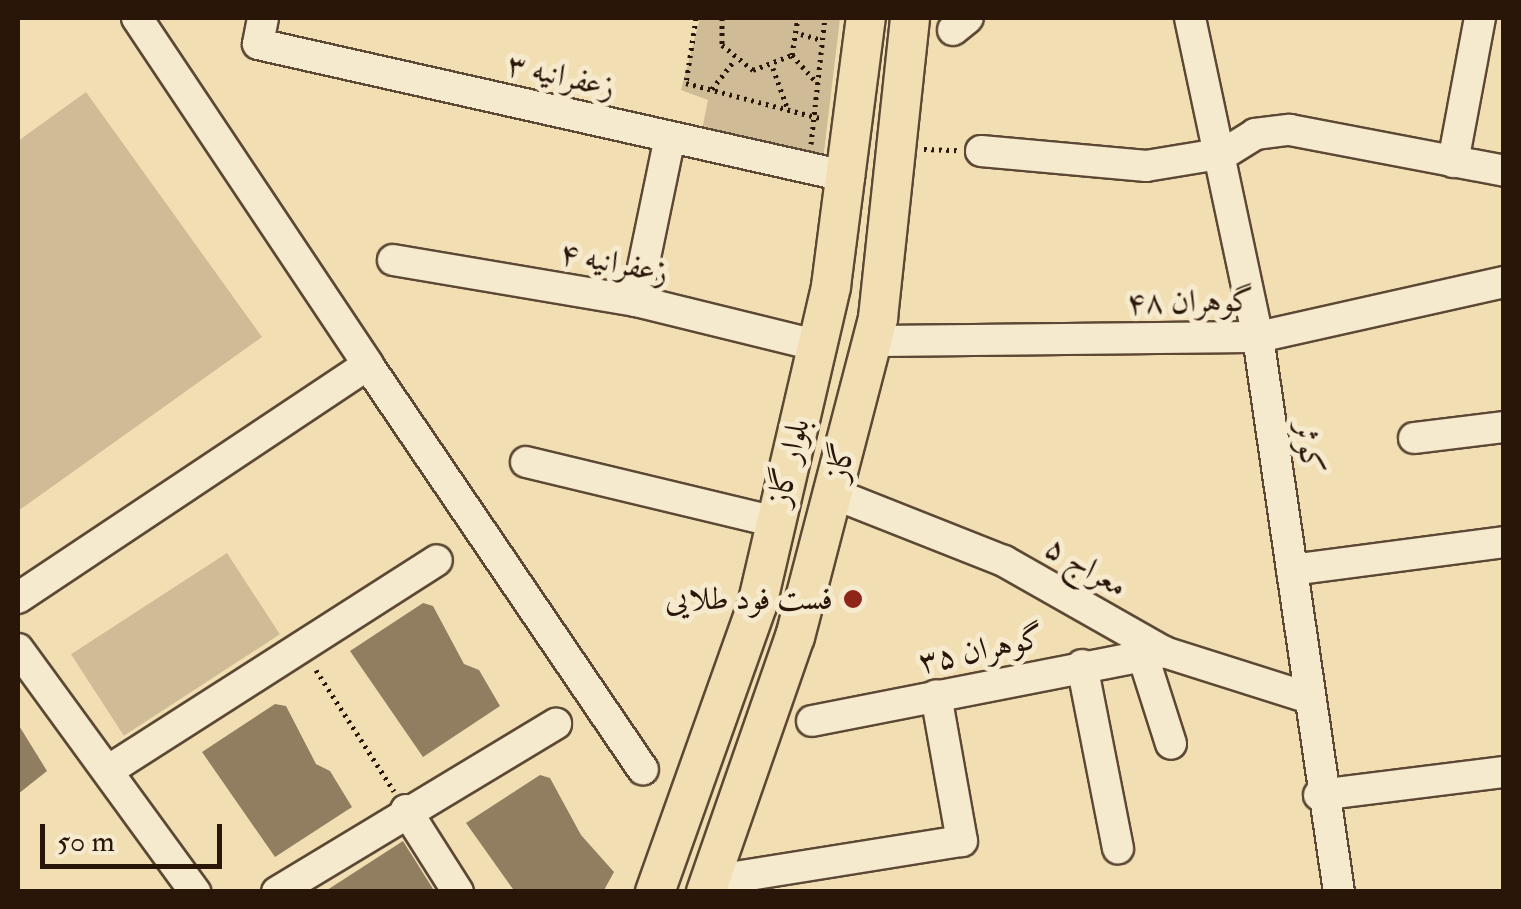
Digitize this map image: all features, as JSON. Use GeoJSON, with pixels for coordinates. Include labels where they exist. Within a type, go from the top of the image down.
{"type":"FeatureCollection","features":[{"type":"Feature","properties":{"kind":"main road","name":"بلوار گاز"},"geometry":{"type":"LineString","coordinates":[[655,892],[710,750],[775,522],[819,346],[849,178],[866,18]]}},
{"type":"Feature","properties":{"kind":"main road","name":"گاز"},"geometry":{"type":"LineString","coordinates":[[708,886],[795,638],[872,341],[898,148],[910,18]]}},
{"type":"Feature","properties":{"kind":"street"},"geometry":{"type":"LineString","coordinates":[[137,18],[643,768]]}},
{"type":"Feature","properties":{"kind":"street","name":"کوثر"},"geometry":{"type":"LineString","coordinates":[[1190,18],[1225,153],[1258,338],[1292,570],[1319,795],[1339,892]]}},
{"type":"Feature","properties":{"kind":"street"},"geometry":{"type":"LineString","coordinates":[[1454,162],[1480,18]]}},
{"type":"Feature","properties":{"kind":"street","name":"زعفرانیه ۳"},"geometry":{"type":"LineString","coordinates":[[260,30],[670,137],[849,178]]}},
{"type":"Feature","properties":{"kind":"street"},"geometry":{"type":"LineString","coordinates":[[981,151],[1146,166],[1225,153],[1255,134],[1290,130],[1504,171]]}},
{"type":"Feature","properties":{"kind":"street"},"geometry":{"type":"LineString","coordinates":[[636,301],[670,137]]}},
{"type":"Feature","properties":{"kind":"street","name":"زعفرانیه ۴"},"geometry":{"type":"LineString","coordinates":[[393,260],[636,301],[819,346]]}},
{"type":"Feature","properties":{"kind":"street","name":"گوهران ۴۸"},"geometry":{"type":"LineString","coordinates":[[872,341],[1258,338],[1504,282]]}},
{"type":"Feature","properties":{"kind":"street"},"geometry":{"type":"LineString","coordinates":[[18,598],[368,365]]}},
{"type":"Feature","properties":{"kind":"street"},"geometry":{"type":"LineString","coordinates":[[1414,438],[1504,427]]}},
{"type":"Feature","properties":{"kind":"street"},"geometry":{"type":"LineString","coordinates":[[526,462],[775,522]]}},
{"type":"Feature","properties":{"kind":"street","name":"معراج ۵"},"geometry":{"type":"LineString","coordinates":[[832,492],[1004,561],[1154,654],[1306,697]]}},
{"type":"Feature","properties":{"kind":"street"},"geometry":{"type":"LineString","coordinates":[[1292,570],[1504,542]]}},
{"type":"Feature","properties":{"kind":"street"},"geometry":{"type":"LineString","coordinates":[[110,770],[437,560]]}},
{"type":"Feature","properties":{"kind":"street"},"geometry":{"type":"LineString","coordinates":[[18,648],[195,892]]}},
{"type":"Feature","properties":{"kind":"street"},"geometry":{"type":"LineString","coordinates":[[1154,654],[1171,744]]}},
{"type":"Feature","properties":{"kind":"street","name":"گوهران ۳۵"},"geometry":{"type":"LineString","coordinates":[[812,721],[1154,654]]}},
{"type":"Feature","properties":{"kind":"street"},"geometry":{"type":"LineString","coordinates":[[1082,666],[1118,848]]}},
{"type":"Feature","properties":{"kind":"street"},"geometry":{"type":"LineString","coordinates":[[708,886],[962,841],[936,695]]}},
{"type":"Feature","properties":{"kind":"street"},"geometry":{"type":"LineString","coordinates":[[277,892],[406,810],[556,724]]}},
{"type":"Feature","properties":{"kind":"street"},"geometry":{"type":"LineString","coordinates":[[1319,795],[1504,772]]}},
{"type":"Feature","properties":{"kind":"street"},"geometry":{"type":"LineString","coordinates":[[406,810],[458,892]]}},
{"type":"Feature","properties":{"kind":"path"},"geometry":{"type":"LineString","coordinates":[[696,18],[686,83],[854,128]]}},
{"type":"Feature","properties":{"kind":"path"},"geometry":{"type":"LineString","coordinates":[[722,18],[722,45],[734,62],[773,68],[792,55],[798,18]]}},
{"type":"Feature","properties":{"kind":"path"},"geometry":{"type":"LineString","coordinates":[[808,168],[825,18]]}},
{"type":"Feature","properties":{"kind":"path"},"geometry":{"type":"LineString","coordinates":[[792,55],[818,84]]}},
{"type":"Feature","properties":{"kind":"path"},"geometry":{"type":"LineString","coordinates":[[712,90],[734,62]]}},
{"type":"Feature","properties":{"kind":"path"},"geometry":{"type":"LineString","coordinates":[[773,68],[788,109]]}},
{"type":"Feature","properties":{"kind":"path"},"geometry":{"type":"LineString","coordinates":[[898,148],[981,151]]}},
{"type":"Feature","properties":{"kind":"path"},"geometry":{"type":"LineString","coordinates":[[302,646],[406,810]]}},
{"type":"Feature","properties":{"kind":"shaded area"},"geometry":{"type":"Polygon","coordinates":[[[700,18],[840,18],[823,160],[702,130],[708,100],[681,90],[700,18]]]}},
{"type":"Feature","properties":{"kind":"shaded area"},"geometry":{"type":"Polygon","coordinates":[[[86,92],[262,337],[18,511],[18,141],[86,92]]]}},
{"type":"Feature","properties":{"kind":"shaded area"},"geometry":{"type":"Polygon","coordinates":[[[227,553],[280,634],[124,736],[71,654],[227,553]]]}},
{"type":"Feature","properties":{"kind":"building"},"geometry":{"type":"Polygon","coordinates":[[[423,603],[433,606],[464,664],[479,670],[500,706],[423,757],[350,651],[423,603]]]}},
{"type":"Feature","properties":{"kind":"building"},"geometry":{"type":"Polygon","coordinates":[[[275,704],[286,706],[316,764],[330,771],[352,807],[275,857],[202,752],[275,704]]]}},
{"type":"Feature","properties":{"kind":"building"},"geometry":{"type":"Polygon","coordinates":[[[18,724],[47,771],[18,794],[18,724]]]}},
{"type":"Feature","properties":{"kind":"building"},"geometry":{"type":"Polygon","coordinates":[[[540,775],[550,778],[581,835],[614,872],[603,892],[515,892],[466,823],[540,775]]]}},
{"type":"Feature","properties":{"kind":"building"},"geometry":{"type":"Polygon","coordinates":[[[403,841],[435,892],[324,892],[403,841]]]}},
{"type":"Feature","properties":{"kind":"place","name":"فست فود طلایی"},"geometry":{"type":"Point","coordinates":[853,599]}}]}
